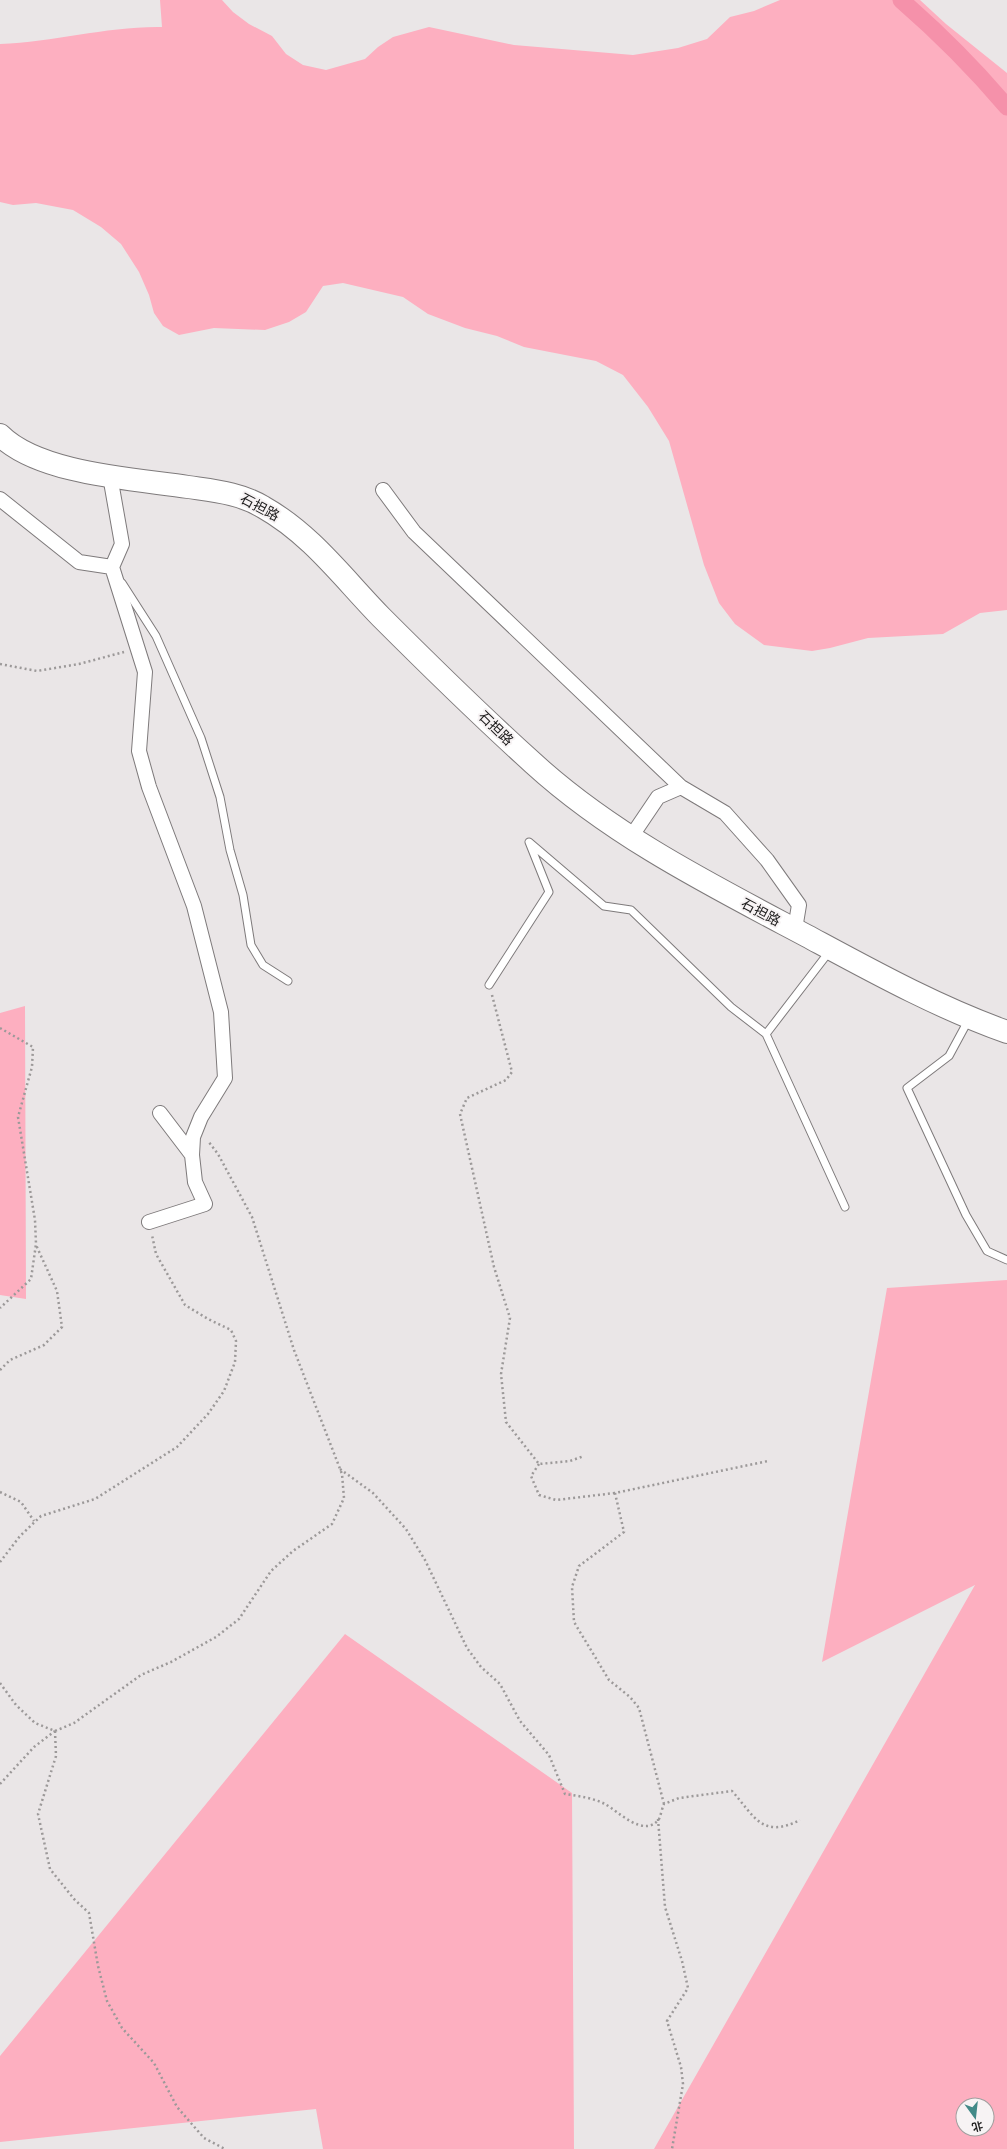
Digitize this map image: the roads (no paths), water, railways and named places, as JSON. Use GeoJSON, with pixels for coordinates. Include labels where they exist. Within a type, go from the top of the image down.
{"type":"FeatureCollection","features":[{"type":"Feature","properties":{"kind":"main road","name":"石担路"},"geometry":{"type":"LineString","coordinates":[[0,435],[29,456],[62,466],[110,476],[233,493],[260,505],[286,521],[316,546],[380,615],[535,765],[575,800],[631,837],[744,903],[940,1006],[1007,1032]]}},
{"type":"Feature","properties":{"kind":"street"},"geometry":{"type":"LineString","coordinates":[[110,476],[122,544],[112,567],[145,672],[139,751],[148,788],[194,906],[221,1012],[225,1078],[197,1126],[193,1138],[192,1155],[194,1182],[205,1204],[149,1222]]}},
{"type":"Feature","properties":{"kind":"street"},"geometry":{"type":"LineString","coordinates":[[383,490],[414,532],[681,787],[725,813],[767,860],[799,905],[795,930]]}},
{"type":"Feature","properties":{"kind":"street"},"geometry":{"type":"LineString","coordinates":[[0,499],[79,562],[112,567]]}},
{"type":"Feature","properties":{"kind":"street"},"geometry":{"type":"LineString","coordinates":[[631,837],[658,797],[681,787]]}},
{"type":"Feature","properties":{"kind":"street"},"geometry":{"type":"LineString","coordinates":[[160,1113],[192,1155]]}},
{"type":"Feature","properties":{"kind":"lane"},"geometry":{"type":"LineString","coordinates":[[112,567],[156,636],[201,738],[220,797],[230,850],[243,895],[251,944],[263,965],[288,981]]}},
{"type":"Feature","properties":{"kind":"lane"},"geometry":{"type":"LineString","coordinates":[[489,985],[550,892],[529,842],[604,906],[631,910],[731,1007],[766,1034],[845,1207]]}},
{"type":"Feature","properties":{"kind":"lane"},"geometry":{"type":"LineString","coordinates":[[766,1034],[831,949]]}},
{"type":"Feature","properties":{"kind":"lane"},"geometry":{"type":"LineString","coordinates":[[970,1018],[949,1056],[907,1088],[966,1215],[987,1250],[1007,1260]]}},
{"type":"Feature","properties":{"kind":"waterway"},"geometry":{"type":"LineString","coordinates":[[901,0],[956,52],[1007,107]]}}]}
